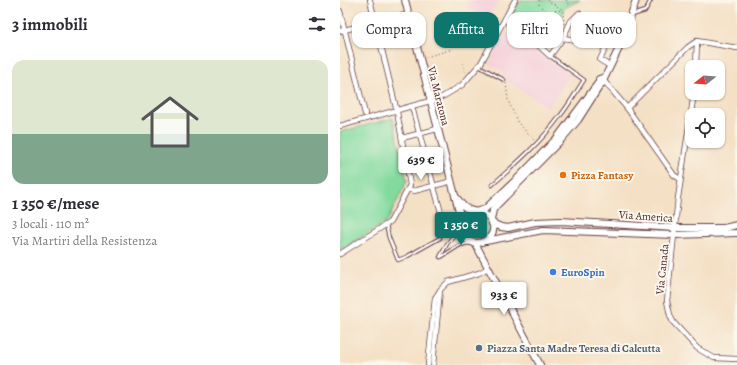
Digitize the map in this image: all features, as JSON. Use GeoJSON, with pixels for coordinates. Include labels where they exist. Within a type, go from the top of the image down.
{"type":"FeatureCollection","features":[{"type":"Feature","properties":{"kind":"street"},"geometry":{"type":"LineString","coordinates":[[370,0],[373,12]]}},
{"type":"Feature","properties":{"kind":"street","name":"Via Maratona"},"geometry":{"type":"LineString","coordinates":[[405,0],[408,12]]}},
{"type":"Feature","properties":{"kind":"street"},"geometry":{"type":"LineString","coordinates":[[340,126],[396,112],[430,101],[444,96],[462,85],[478,65],[516,0]]}},
{"type":"Feature","properties":{"kind":"street"},"geometry":{"type":"LineString","coordinates":[[633,12],[635,0]]}},
{"type":"Feature","properties":{"kind":"street"},"geometry":{"type":"LineString","coordinates":[[484,260],[483,251],[485,241],[492,233],[491,221],[493,210],[560,142],[578,120],[602,81],[621,39],[635,0]]}},
{"type":"Feature","properties":{"kind":"street"},"geometry":{"type":"LineString","coordinates":[[340,11],[342,30],[365,114]]}},
{"type":"Feature","properties":{"kind":"street"},"geometry":{"type":"LineString","coordinates":[[505,19],[550,56],[564,38],[571,21]]}},
{"type":"Feature","properties":{"kind":"street"},"geometry":{"type":"LineString","coordinates":[[342,30],[352,28]]}},
{"type":"Feature","properties":{"kind":"street"},"geometry":{"type":"LineString","coordinates":[[564,38],[589,42],[606,47],[600,60],[609,65]]}},
{"type":"Feature","properties":{"kind":"street"},"geometry":{"type":"LineString","coordinates":[[627,108],[688,46],[698,41],[737,48]]}},
{"type":"Feature","properties":{"kind":"street"},"geometry":{"type":"LineString","coordinates":[[697,60],[698,41]]}},
{"type":"Feature","properties":{"kind":"street"},"geometry":{"type":"LineString","coordinates":[[340,254],[390,222],[410,184],[402,138],[381,48]]}},
{"type":"Feature","properties":{"kind":"street","name":"Via Maratona"},"geometry":{"type":"LineString","coordinates":[[417,48],[462,224]]}},
{"type":"Feature","properties":{"kind":"street"},"geometry":{"type":"LineString","coordinates":[[609,65],[619,48]]}},
{"type":"Feature","properties":{"kind":"street"},"geometry":{"type":"LineString","coordinates":[[602,81],[610,87],[627,108],[674,175],[680,179]]}},
{"type":"Feature","properties":{"kind":"street"},"geometry":{"type":"LineString","coordinates":[[540,365],[484,260],[473,243],[464,236],[462,224],[465,217],[485,209],[518,178],[556,138],[602,81]]}},
{"type":"Feature","properties":{"kind":"street","name":"Via Canada"},"geometry":{"type":"LineString","coordinates":[[693,100],[680,179],[667,301],[673,322],[697,348],[714,358],[737,359]]}},
{"type":"Feature","properties":{"kind":"street"},"geometry":{"type":"LineString","coordinates":[[412,107],[445,227]]}},
{"type":"Feature","properties":{"kind":"street"},"geometry":{"type":"LineString","coordinates":[[402,138],[437,129]]}},
{"type":"Feature","properties":{"kind":"street"},"geometry":{"type":"LineString","coordinates":[[407,165],[444,153]]}},
{"type":"Feature","properties":{"kind":"street"},"geometry":{"type":"LineString","coordinates":[[408,189],[414,191],[452,181]]}},
{"type":"Feature","properties":{"kind":"street"},"geometry":{"type":"LineString","coordinates":[[456,197],[466,208],[488,216],[491,221]]}},
{"type":"Feature","properties":{"kind":"street","name":"Via America"},"geometry":{"type":"LineString","coordinates":[[491,221],[501,228],[508,228],[535,222],[553,221],[675,228],[724,228],[737,225]]}},
{"type":"Feature","properties":{"kind":"street"},"geometry":{"type":"LineString","coordinates":[[553,221],[553,230]]}},
{"type":"Feature","properties":{"kind":"street","name":"Via America"},"geometry":{"type":"LineString","coordinates":[[485,241],[543,230],[674,235],[737,232]]}},
{"type":"Feature","properties":{"kind":"street"},"geometry":{"type":"LineString","coordinates":[[473,243],[485,241]]}},
{"type":"Feature","properties":{"kind":"street"},"geometry":{"type":"LineString","coordinates":[[428,365],[435,298],[448,282],[479,273],[488,268]]}},
{"type":"Feature","properties":{"kind":"street"},"geometry":{"type":"LineString","coordinates":[[433,365],[440,290]]}},
{"type":"Feature","properties":{"kind":"lane"},"geometry":{"type":"LineString","coordinates":[[636,14],[645,11],[651,0]]}},
{"type":"Feature","properties":{"kind":"lane"},"geometry":{"type":"LineString","coordinates":[[492,185],[537,143],[561,116],[584,80],[550,56]]}},
{"type":"Feature","properties":{"kind":"lane"},"geometry":{"type":"LineString","coordinates":[[478,65],[504,80]]}},
{"type":"Feature","properties":{"kind":"lane"},"geometry":{"type":"LineString","coordinates":[[462,224],[447,244],[440,257],[460,245],[473,243]]}},
{"type":"Feature","properties":{"kind":"lane"},"geometry":{"type":"LineString","coordinates":[[386,225],[389,238],[398,260],[440,238]]}},
{"type":"Feature","properties":{"kind":"path"},"geometry":{"type":"LineString","coordinates":[[539,0],[539,5],[546,12],[562,9]]}},
{"type":"Feature","properties":{"kind":"path"},"geometry":{"type":"LineString","coordinates":[[547,0],[562,9],[566,30]]}},
{"type":"Feature","properties":{"kind":"path"},"geometry":{"type":"LineString","coordinates":[[566,0],[570,5]]}},
{"type":"Feature","properties":{"kind":"path"},"geometry":{"type":"LineString","coordinates":[[419,59],[453,49]]}},
{"type":"Feature","properties":{"kind":"path"},"geometry":{"type":"LineString","coordinates":[[463,63],[466,80]]}},
{"type":"Feature","properties":{"kind":"path"},"geometry":{"type":"LineString","coordinates":[[504,80],[508,87],[508,100],[518,123],[537,143]]}},
{"type":"Feature","properties":{"kind":"shaded area"},"geometry":{"type":"Polygon","coordinates":[[[470,0],[500,0],[492,12],[475,12],[466,6],[470,0]]]}},
{"type":"Feature","properties":{"kind":"shaded area"},"geometry":{"type":"Polygon","coordinates":[[[506,32],[507,48],[531,48],[571,74],[548,108],[507,81],[500,70],[488,64],[497,48],[499,48],[499,44],[506,32]]]}},
{"type":"Feature","properties":{"kind":"green space"},"geometry":{"type":"Polygon","coordinates":[[[521,0],[580,0],[564,8],[563,12],[514,12],[521,0]]]}},
{"type":"Feature","properties":{"kind":"green space"},"geometry":{"type":"Polygon","coordinates":[[[393,118],[407,181],[387,222],[340,250],[340,132],[393,118]]]}},
{"type":"Feature","properties":{"kind":"green space"},"geometry":{"type":"Polygon","coordinates":[[[477,216],[485,220],[489,228],[485,236],[477,240],[469,236],[465,228],[469,220],[477,216]]]}},
{"type":"Feature","properties":{"kind":"place","name":"Pizza Fantasy"},"geometry":{"type":"Point","coordinates":[563,175]}},
{"type":"Feature","properties":{"kind":"place","name":"EuroSpin"},"geometry":{"type":"Point","coordinates":[553,272]}},
{"type":"Feature","properties":{"kind":"place","name":"Piazza Santa Madre Teresa di Calcutta"},"geometry":{"type":"Point","coordinates":[479,348]}}]}
